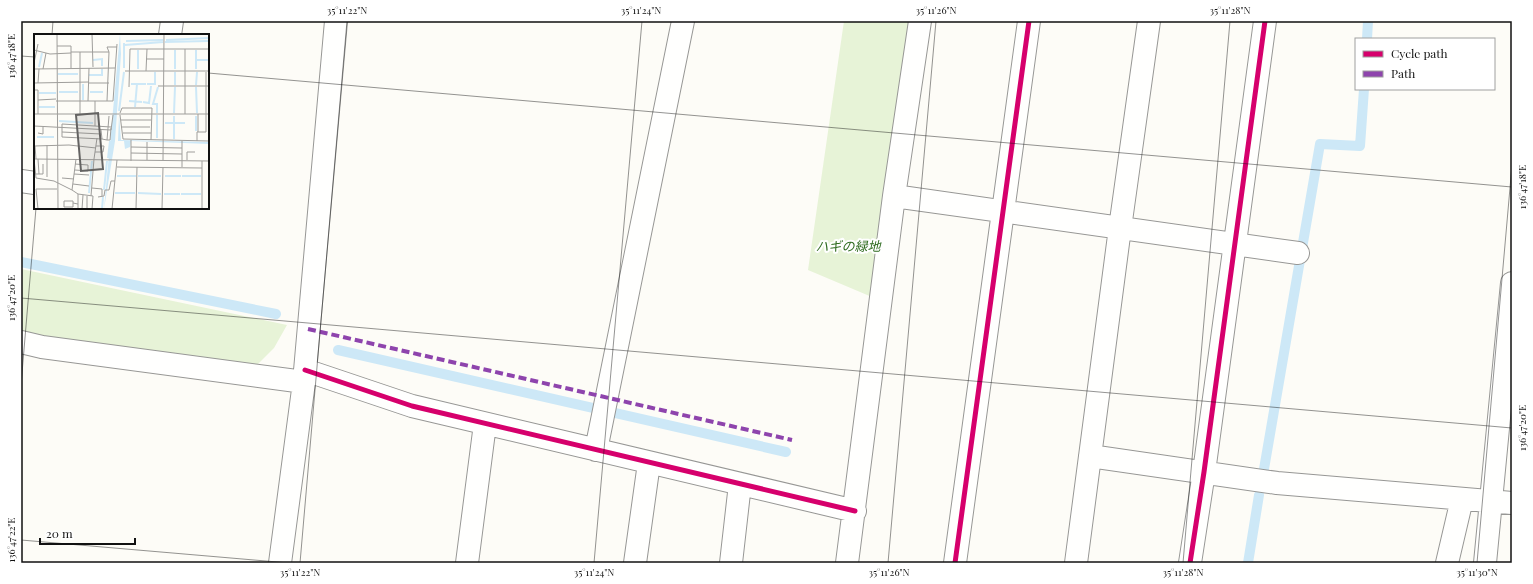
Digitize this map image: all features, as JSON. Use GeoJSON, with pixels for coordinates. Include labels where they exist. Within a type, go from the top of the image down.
{"type":"FeatureCollection","features":[{"type":"Feature","properties":{"kind":"street"},"geometry":{"type":"LineString","coordinates":[[170,34],[172,21]]}},
{"type":"Feature","properties":{"kind":"street"},"geometry":{"type":"LineString","coordinates":[[280,563],[304,376],[336,21]]}},
{"type":"Feature","properties":{"kind":"street"},"geometry":{"type":"LineString","coordinates":[[596,450],[683,21]]}},
{"type":"Feature","properties":{"kind":"street"},"geometry":{"type":"LineString","coordinates":[[847,563],[855,511],[894,196],[920,21]]}},
{"type":"Feature","properties":{"kind":"street"},"geometry":{"type":"LineString","coordinates":[[955,563],[1029,21]]}},
{"type":"Feature","properties":{"kind":"street"},"geometry":{"type":"LineString","coordinates":[[1076,563],[1149,21]]}},
{"type":"Feature","properties":{"kind":"street"},"geometry":{"type":"LineString","coordinates":[[1190,563],[1204,472],[1265,21]]}},
{"type":"Feature","properties":{"kind":"street"},"geometry":{"type":"LineString","coordinates":[[21,181],[34,184]]}},
{"type":"Feature","properties":{"kind":"street"},"geometry":{"type":"LineString","coordinates":[[894,196],[1298,253]]}},
{"type":"Feature","properties":{"kind":"street"},"geometry":{"type":"LineString","coordinates":[[1485,563],[1512,283]]}},
{"type":"Feature","properties":{"kind":"street"},"geometry":{"type":"LineString","coordinates":[[21,342],[42,347],[304,376],[412,406],[855,511]]}},
{"type":"Feature","properties":{"kind":"street"},"geometry":{"type":"LineString","coordinates":[[467,563],[486,424]]}},
{"type":"Feature","properties":{"kind":"street"},"geometry":{"type":"LineString","coordinates":[[1090,456],[1277,483],[1512,503]]}},
{"type":"Feature","properties":{"kind":"street"},"geometry":{"type":"LineString","coordinates":[[634,563],[650,463]]}},
{"type":"Feature","properties":{"kind":"street"},"geometry":{"type":"LineString","coordinates":[[731,563],[740,484]]}},
{"type":"Feature","properties":{"kind":"street"},"geometry":{"type":"LineString","coordinates":[[1447,563],[1462,499]]}},
{"type":"Feature","properties":{"kind":"green space","name":"ハギの緑地"},"geometry":{"type":"Polygon","coordinates":[[[844,21],[910,21],[879,300],[808,270],[844,21]]]}},
{"type":"Feature","properties":{"kind":"green space"},"geometry":{"type":"Polygon","coordinates":[[[21,269],[287,325],[274,348],[256,366],[43,336],[21,331],[21,269]]]}},
{"type":"Feature","properties":{"kind":"waterway"},"geometry":{"type":"LineString","coordinates":[[1367,38],[1368,21]]}},
{"type":"Feature","properties":{"kind":"waterway"},"geometry":{"type":"LineString","coordinates":[[1264,469],[1320,144],[1360,146],[1364,90]]}},
{"type":"Feature","properties":{"kind":"waterway"},"geometry":{"type":"LineString","coordinates":[[21,262],[276,314]]}},
{"type":"Feature","properties":{"kind":"waterway"},"geometry":{"type":"LineString","coordinates":[[338,350],[786,452]]}},
{"type":"Feature","properties":{"kind":"waterway"},"geometry":{"type":"LineString","coordinates":[[1248,563],[1259,495]]}},
{"type":"Feature","properties":{"kind":"marked path"},"geometry":{"type":"LineString","coordinates":[[308,329],[792,440]]}},
{"type":"Feature","properties":{"kind":"cycle path"},"geometry":{"type":"LineString","coordinates":[[955,563],[1029,21]]}},
{"type":"Feature","properties":{"kind":"cycle path"},"geometry":{"type":"LineString","coordinates":[[1190,563],[1204,472],[1265,21]]}},
{"type":"Feature","properties":{"kind":"cycle path"},"geometry":{"type":"LineString","coordinates":[[305,370],[412,406],[855,511]]}}]}
